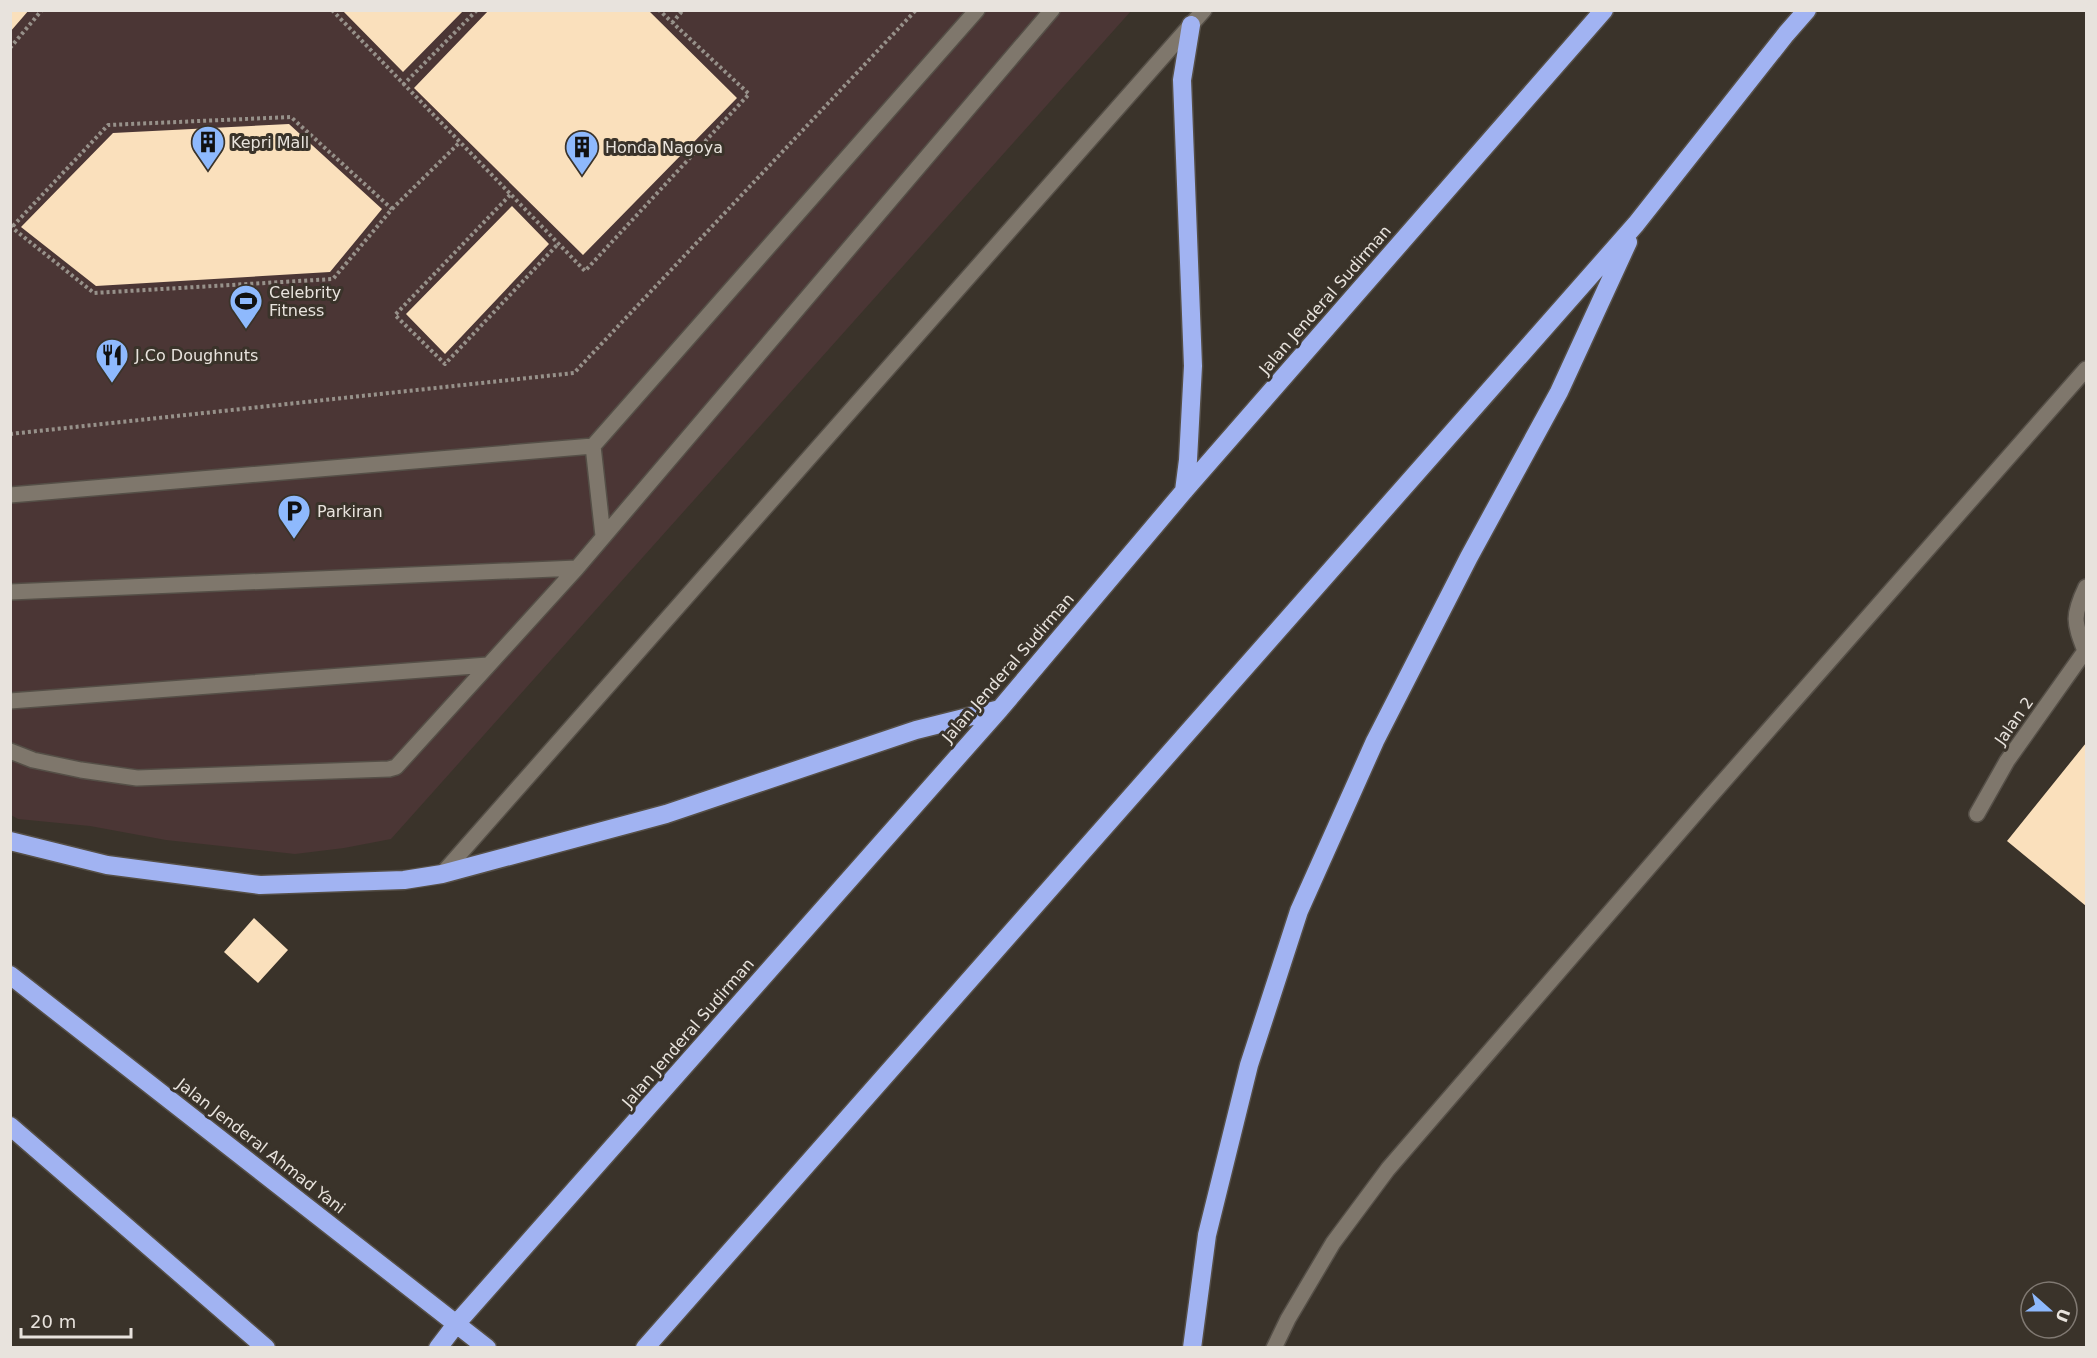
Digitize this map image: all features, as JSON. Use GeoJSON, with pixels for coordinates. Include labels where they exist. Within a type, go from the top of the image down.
{"type":"FeatureCollection","features":[{"type":"Feature","properties":{"kind":"highway","name":"Jalan Jenderal Sudirman"},"geometry":{"type":"LineString","coordinates":[[438,1347],[1000,709],[1184,491],[1604,10]]}},
{"type":"Feature","properties":{"kind":"highway"},"geometry":{"type":"LineString","coordinates":[[645,1347],[1636,224],[1807,10]]}},
{"type":"Feature","properties":{"kind":"highway"},"geometry":{"type":"LineString","coordinates":[[1184,491],[1193,366],[1182,80],[1191,25]]}},
{"type":"Feature","properties":{"kind":"highway"},"geometry":{"type":"LineString","coordinates":[[1192,1347],[1207,1235],[1249,1065],[1299,911],[1375,741],[1468,557],[1559,392],[1636,224]]}},
{"type":"Feature","properties":{"kind":"highway"},"geometry":{"type":"LineString","coordinates":[[10,841],[107,865],[260,885],[404,880],[442,874],[666,814],[916,730],[1000,709]]}},
{"type":"Feature","properties":{"kind":"highway","name":"Jalan Jenderal Ahmad Yani"},"geometry":{"type":"LineString","coordinates":[[10,975],[487,1347]]}},
{"type":"Feature","properties":{"kind":"highway"},"geometry":{"type":"LineString","coordinates":[[10,1126],[266,1347]]}},
{"type":"Feature","properties":{"kind":"street"},"geometry":{"type":"LineString","coordinates":[[10,495],[593,446],[977,10]]}},
{"type":"Feature","properties":{"kind":"street"},"geometry":{"type":"LineString","coordinates":[[10,751],[81,770],[137,778],[396,767],[577,567],[1052,10]]}},
{"type":"Feature","properties":{"kind":"street"},"geometry":{"type":"LineString","coordinates":[[442,874],[1204,10]]}},
{"type":"Feature","properties":{"kind":"street"},"geometry":{"type":"LineString","coordinates":[[1275,1347],[1288,1319],[1333,1243],[1388,1169],[1715,791],[2081,383],[2086,369]]}},
{"type":"Feature","properties":{"kind":"street"},"geometry":{"type":"LineString","coordinates":[[593,446],[603,536]]}},
{"type":"Feature","properties":{"kind":"street"},"geometry":{"type":"LineString","coordinates":[[10,592],[577,567]]}},
{"type":"Feature","properties":{"kind":"street"},"geometry":{"type":"LineString","coordinates":[[2086,587],[2078,604],[2075,626],[2086,651]]}},
{"type":"Feature","properties":{"kind":"street","name":"Jalan 2"},"geometry":{"type":"LineString","coordinates":[[1977,814],[2007,761],[2086,651]]}},
{"type":"Feature","properties":{"kind":"street"},"geometry":{"type":"LineString","coordinates":[[10,701],[488,665]]}},
{"type":"Feature","properties":{"kind":"path"},"geometry":{"type":"LineString","coordinates":[[10,48],[42,10]]}},
{"type":"Feature","properties":{"kind":"path"},"geometry":{"type":"LineString","coordinates":[[332,10],[585,271],[749,94],[659,10]]}},
{"type":"Feature","properties":{"kind":"path"},"geometry":{"type":"LineString","coordinates":[[403,85],[477,10]]}},
{"type":"Feature","properties":{"kind":"path"},"geometry":{"type":"LineString","coordinates":[[672,23],[683,10]]}},
{"type":"Feature","properties":{"kind":"path"},"geometry":{"type":"LineString","coordinates":[[10,434],[574,373],[916,10]]}},
{"type":"Feature","properties":{"kind":"path"},"geometry":{"type":"LineString","coordinates":[[392,209],[291,117],[166,122],[108,125],[11,226],[94,293],[333,279],[392,209],[459,143]]}},
{"type":"Feature","properties":{"kind":"path"},"geometry":{"type":"LineString","coordinates":[[510,195],[395,315],[445,364],[558,244]]}},
{"type":"Feature","properties":{"kind":"shaded area","name":"Kepri Mall"},"geometry":{"type":"Polygon","coordinates":[[[10,11],[1131,11],[391,839],[295,854],[166,840],[90,826],[18,819],[11,815],[10,11]]]}},
{"type":"Feature","properties":{"kind":"building"},"geometry":{"type":"Polygon","coordinates":[[[10,10],[29,10],[10,32],[10,10]]]}},
{"type":"Feature","properties":{"kind":"building"},"geometry":{"type":"Polygon","coordinates":[[[342,10],[464,10],[403,72],[342,10]]]}},
{"type":"Feature","properties":{"kind":"building","name":"Honda Nagoya"},"geometry":{"type":"Polygon","coordinates":[[[489,10],[648,10],[737,98],[583,255],[414,88],[489,10]]]}},
{"type":"Feature","properties":{"kind":"building","name":"Kepri Mall"},"geometry":{"type":"Polygon","coordinates":[[[289,124],[382,209],[330,272],[96,286],[21,227],[113,133],[289,124]]]}},
{"type":"Feature","properties":{"kind":"building"},"geometry":{"type":"Polygon","coordinates":[[[512,206],[549,244],[445,354],[406,314],[512,206]]]}},
{"type":"Feature","properties":{"kind":"building"},"geometry":{"type":"Polygon","coordinates":[[[2086,743],[2086,906],[2007,841],[2086,743]]]}},
{"type":"Feature","properties":{"kind":"building"},"geometry":{"type":"Polygon","coordinates":[[[254,918],[288,950],[258,983],[224,952],[254,918]]]}},
{"type":"Feature","properties":{"kind":"place","name":"Kepri Mall"},"geometry":{"type":"Point","coordinates":[208,171]}},
{"type":"Feature","properties":{"kind":"place","name":"Honda Nagoya"},"geometry":{"type":"Point","coordinates":[582,176]}},
{"type":"Feature","properties":{"kind":"place","name":"Celebrity Fitness"},"geometry":{"type":"Point","coordinates":[246,330]}},
{"type":"Feature","properties":{"kind":"place","name":"J.Co Doughnuts"},"geometry":{"type":"Point","coordinates":[112,384]}},
{"type":"Feature","properties":{"kind":"place","name":"Parkiran"},"geometry":{"type":"Point","coordinates":[294,540]}}]}
